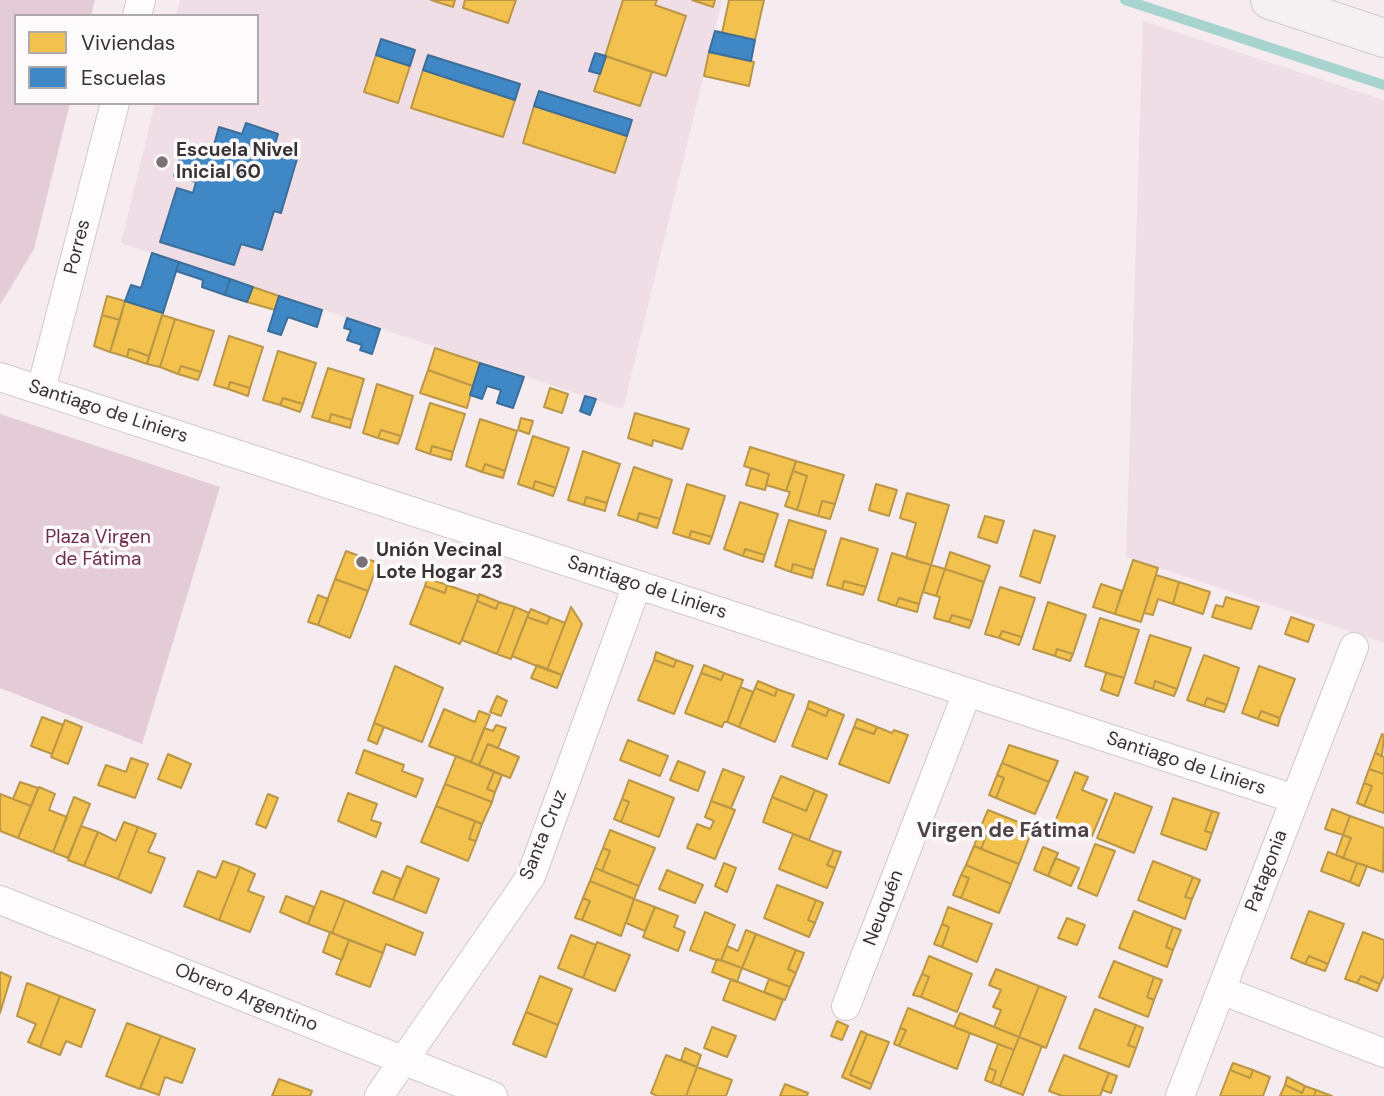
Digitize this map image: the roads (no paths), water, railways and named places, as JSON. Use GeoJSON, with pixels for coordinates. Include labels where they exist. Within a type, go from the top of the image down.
{"type":"FeatureCollection","features":[{"type":"Feature","properties":{"kind":"main road"},"geometry":{"type":"LineString","coordinates":[[1270,0],[1384,38]]}},
{"type":"Feature","properties":{"kind":"street","name":"Porres"},"geometry":{"type":"LineString","coordinates":[[41,390],[114,105]]}},
{"type":"Feature","properties":{"kind":"street","name":"Santiago de Liniers"},"geometry":{"type":"LineString","coordinates":[[0,377],[1295,799]]}},
{"type":"Feature","properties":{"kind":"street","name":"Santa Cruz"},"geometry":{"type":"LineString","coordinates":[[379,1096],[531,876],[637,584]]}},
{"type":"Feature","properties":{"kind":"street","name":"Patagonia"},"geometry":{"type":"LineString","coordinates":[[1180,1096],[1354,647]]}},
{"type":"Feature","properties":{"kind":"street","name":"Neuquén"},"geometry":{"type":"LineString","coordinates":[[846,1006],[967,693]]}},
{"type":"Feature","properties":{"kind":"street","name":"Obrero Argentino"},"geometry":{"type":"LineString","coordinates":[[0,900],[493,1096]]}},
{"type":"Feature","properties":{"kind":"street"},"geometry":{"type":"LineString","coordinates":[[1221,990],[1384,1053]]}},
{"type":"Feature","properties":{"kind":"waterway"},"geometry":{"type":"LineString","coordinates":[[1125,0],[1384,85]]}},
{"type":"Feature","properties":{"kind":"place","name":"Escuela Nivel Inicial 60"},"geometry":{"type":"Point","coordinates":[162,162]}},
{"type":"Feature","properties":{"kind":"place","name":"Unión Vecinal Lote Hogar 23"},"geometry":{"type":"Point","coordinates":[362,562]}},
{"type":"Feature","properties":{"kind":"district","name":"Virgen de Fátima"},"geometry":{"type":"Point","coordinates":[1003,831]}},
{"type":"Feature","properties":{"kind":"park label","name":"Plaza Virgen de Fátima"},"geometry":{"type":"Point","coordinates":[98,549]}}]}
